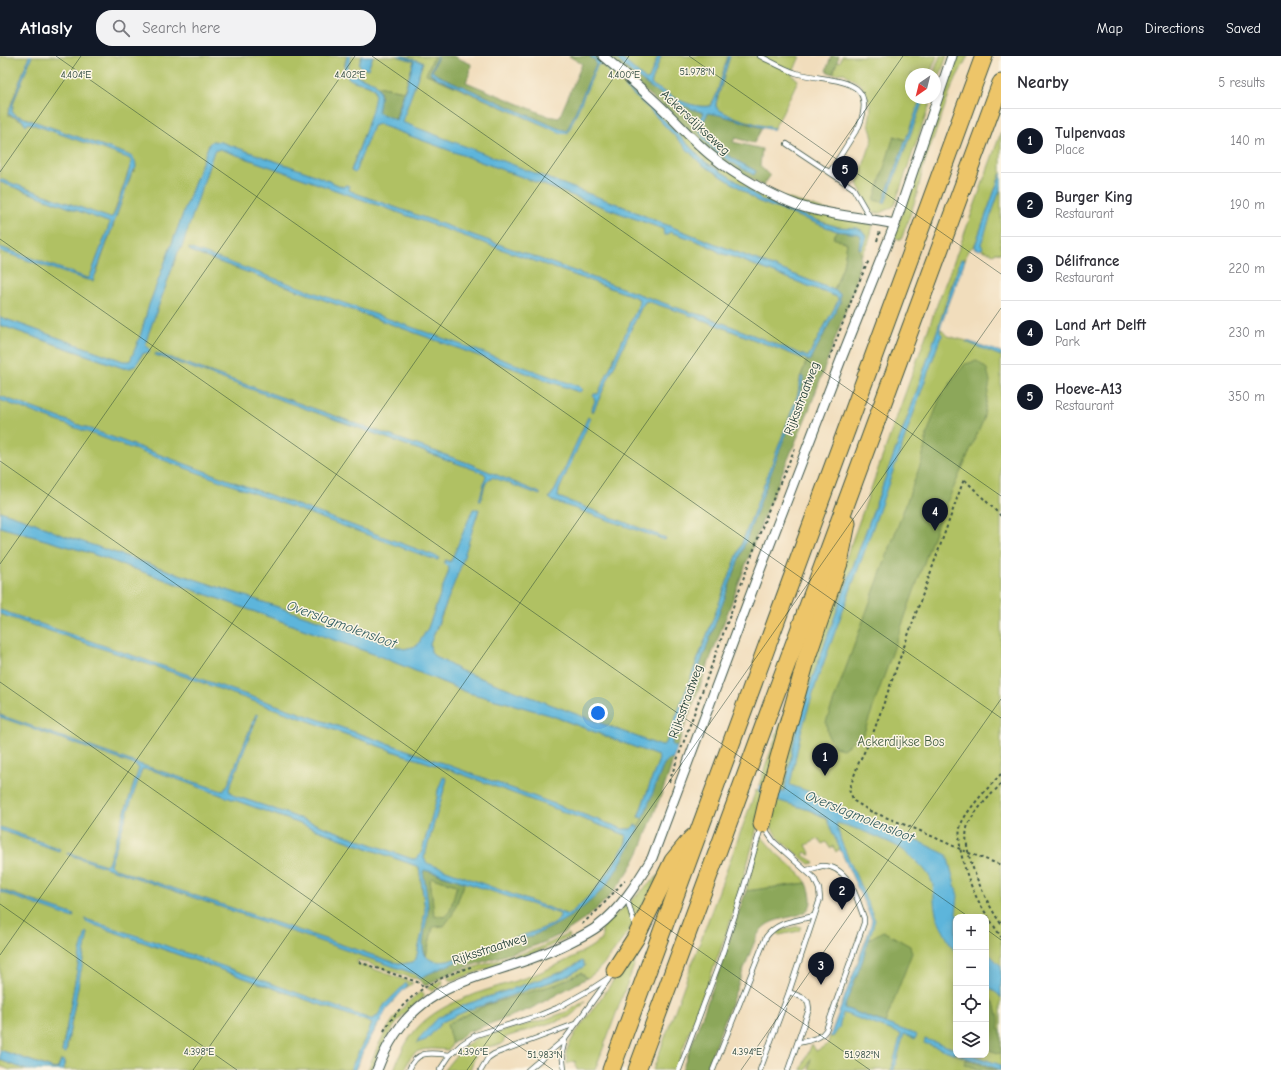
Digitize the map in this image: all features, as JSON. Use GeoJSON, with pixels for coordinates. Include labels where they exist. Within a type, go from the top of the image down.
{"type":"FeatureCollection","features":[{"type":"Feature","properties":{"kind":"highway"},"geometry":{"type":"LineString","coordinates":[[611,1070],[984,56]]}},
{"type":"Feature","properties":{"kind":"highway"},"geometry":{"type":"LineString","coordinates":[[637,1070],[1001,82]]}},
{"type":"Feature","properties":{"kind":"highway"},"geometry":{"type":"LineString","coordinates":[[762,824],[772,782],[807,657],[840,563],[857,472]]}},
{"type":"Feature","properties":{"kind":"highway"},"geometry":{"type":"LineString","coordinates":[[612,973],[637,935],[673,861],[701,827]]}},
{"type":"Feature","properties":{"kind":"street","name":"Ackersdijkseweg"},"geometry":{"type":"LineString","coordinates":[[603,56],[660,105],[712,156],[743,177],[778,197],[821,212],[871,218],[895,224]]}},
{"type":"Feature","properties":{"kind":"street","name":"Rijksstraatweg"},"geometry":{"type":"LineString","coordinates":[[377,1070],[387,1047],[399,1028],[413,1011],[431,997],[465,980],[530,960],[566,944],[597,927],[615,910],[640,879],[652,858],[755,583],[895,224],[952,56]]}},
{"type":"Feature","properties":{"kind":"lane"},"geometry":{"type":"LineString","coordinates":[[760,56],[796,73],[850,84],[861,92],[865,105],[862,119],[830,172]]}},
{"type":"Feature","properties":{"kind":"lane"},"geometry":{"type":"LineString","coordinates":[[787,144],[853,188],[871,218]]}},
{"type":"Feature","properties":{"kind":"lane"},"geometry":{"type":"LineString","coordinates":[[760,1070],[789,992],[820,899],[820,889],[814,878],[807,870],[774,842],[762,824]]}},
{"type":"Feature","properties":{"kind":"lane"},"geometry":{"type":"LineString","coordinates":[[679,1070],[720,961],[762,824]]}},
{"type":"Feature","properties":{"kind":"lane"},"geometry":{"type":"LineString","coordinates":[[798,1043],[818,1038],[826,1030],[864,923],[864,918],[849,882],[841,873],[823,866],[807,870]]}},
{"type":"Feature","properties":{"kind":"lane"},"geometry":{"type":"LineString","coordinates":[[626,896],[637,935]]}},
{"type":"Feature","properties":{"kind":"lane"},"geometry":{"type":"LineString","coordinates":[[713,1070],[766,938],[772,930],[779,925],[814,916]]}},
{"type":"Feature","properties":{"kind":"lane"},"geometry":{"type":"LineString","coordinates":[[528,1070],[565,1039],[612,973]]}},
{"type":"Feature","properties":{"kind":"lane"},"geometry":{"type":"LineString","coordinates":[[440,1070],[450,1055],[462,1044],[476,1035],[557,1008],[593,988],[612,973]]}},
{"type":"Feature","properties":{"kind":"lane"},"geometry":{"type":"LineString","coordinates":[[788,1070],[809,1009],[808,1002],[804,998],[789,992]]}},
{"type":"Feature","properties":{"kind":"lane"},"geometry":{"type":"LineString","coordinates":[[481,1070],[483,1064],[494,1054],[575,1024]]}},
{"type":"Feature","properties":{"kind":"lane"},"geometry":{"type":"LineString","coordinates":[[564,1070],[562,1052],[565,1039]]}},
{"type":"Feature","properties":{"kind":"lane"},"geometry":{"type":"LineString","coordinates":[[410,1069],[413,1061],[420,1055],[435,1053],[450,1055]]}},
{"type":"Feature","properties":{"kind":"path"},"geometry":{"type":"LineString","coordinates":[[875,244],[880,231],[895,224]]}},
{"type":"Feature","properties":{"kind":"path","name":"Rijksstraatweg"},"geometry":{"type":"LineString","coordinates":[[829,360],[857,286],[870,258]]}},
{"type":"Feature","properties":{"kind":"path","name":"Rijksstraatweg"},"geometry":{"type":"LineString","coordinates":[[668,783],[770,505],[797,444]]}},
{"type":"Feature","properties":{"kind":"path"},"geometry":{"type":"LineString","coordinates":[[1001,516],[964,479],[872,739],[859,762],[849,790],[854,801],[870,811],[1001,865]]}},
{"type":"Feature","properties":{"kind":"path"},"geometry":{"type":"LineString","coordinates":[[1001,774],[967,814],[962,821],[959,830],[961,849],[968,876],[974,891],[1001,937]]}},
{"type":"Feature","properties":{"kind":"path"},"geometry":{"type":"LineString","coordinates":[[1001,784],[973,816],[968,825],[966,842],[977,882],[984,898],[1001,924]]}},
{"type":"Feature","properties":{"kind":"path"},"geometry":{"type":"LineString","coordinates":[[580,925],[599,909],[630,876]]}},
{"type":"Feature","properties":{"kind":"path"},"geometry":{"type":"LineString","coordinates":[[359,962],[420,983],[431,997]]}},
{"type":"Feature","properties":{"kind":"path","name":"Rijksstraatweg"},"geometry":{"type":"LineString","coordinates":[[384,1032],[406,1001],[424,988],[444,977],[477,965]]}},
{"type":"Feature","properties":{"kind":"green space"},"geometry":{"type":"Polygon","coordinates":[[[0,56],[29,56],[8,115],[128,158],[132,161],[113,216],[110,218],[0,179],[0,56]]]}},
{"type":"Feature","properties":{"kind":"green space"},"geometry":{"type":"Polygon","coordinates":[[[32,56],[347,56],[344,67],[345,74],[355,81],[368,85],[375,92],[370,118],[351,171],[373,126],[378,124],[663,229],[664,235],[670,232],[686,237],[723,254],[837,297],[838,301],[808,357],[705,316],[689,312],[355,193],[349,190],[349,186],[346,185],[343,187],[312,174],[221,142],[212,141],[209,144],[149,305],[140,337],[131,359],[128,362],[123,361],[0,317],[0,251],[87,280],[96,274],[132,172],[135,171],[135,162],[129,155],[16,115],[12,112],[14,101],[32,56]]]}},
{"type":"Feature","properties":{"kind":"green space"},"geometry":{"type":"Polygon","coordinates":[[[351,56],[362,56],[360,64],[368,69],[373,56],[397,56],[414,61],[404,91],[377,86],[375,83],[350,73],[347,70],[351,56]]]}},
{"type":"Feature","properties":{"kind":"green space"},"geometry":{"type":"Polygon","coordinates":[[[403,56],[434,56],[426,74],[552,129],[591,80],[598,64],[602,65],[611,74],[612,73],[594,56],[599,56],[615,71],[615,74],[623,82],[627,82],[760,190],[869,223],[873,226],[868,244],[861,256],[859,248],[847,228],[838,227],[803,216],[760,199],[741,184],[704,161],[653,109],[626,86],[627,89],[648,108],[702,164],[737,186],[757,201],[837,231],[834,238],[847,243],[843,266],[834,290],[654,220],[617,204],[401,122],[423,62],[403,56]]]}},
{"type":"Feature","properties":{"kind":"green space"},"geometry":{"type":"Polygon","coordinates":[[[434,56],[437,56],[430,73],[435,77],[426,74],[434,56]]]}},
{"type":"Feature","properties":{"kind":"green space"},"geometry":{"type":"Polygon","coordinates":[[[438,56],[453,56],[471,64],[466,82],[548,116],[559,118],[582,64],[569,56],[589,56],[597,62],[567,131],[557,128],[437,75],[432,72],[438,56]]]}},
{"type":"Feature","properties":{"kind":"green space"},"geometry":{"type":"Polygon","coordinates":[[[612,56],[614,56],[634,75],[666,97],[704,113],[698,124],[699,130],[716,152],[754,175],[756,171],[742,164],[707,139],[703,133],[701,125],[708,113],[762,128],[754,143],[735,138],[733,142],[762,149],[760,166],[770,176],[763,186],[720,160],[611,60],[612,56]]]}},
{"type":"Feature","properties":{"kind":"green space"},"geometry":{"type":"Polygon","coordinates":[[[619,56],[658,56],[649,79],[646,81],[619,56]]]}},
{"type":"Feature","properties":{"kind":"green space"},"geometry":{"type":"Polygon","coordinates":[[[661,56],[728,56],[716,96],[710,106],[687,103],[651,84],[661,56]]]}},
{"type":"Feature","properties":{"kind":"green space"},"geometry":{"type":"Polygon","coordinates":[[[730,56],[800,56],[792,75],[798,80],[774,128],[735,117],[721,111],[716,107],[730,56]]]}},
{"type":"Feature","properties":{"kind":"green space"},"geometry":{"type":"Polygon","coordinates":[[[831,56],[839,56],[833,74],[826,71],[831,56]]]}},
{"type":"Feature","properties":{"kind":"green space"},"geometry":{"type":"Polygon","coordinates":[[[842,56],[937,56],[932,68],[905,68],[905,104],[919,104],[906,140],[895,136],[875,200],[885,203],[922,104],[930,104],[894,206],[880,213],[874,213],[870,209],[857,183],[873,138],[869,123],[871,108],[861,85],[844,73],[833,74],[837,61],[840,62],[842,56]]]}},
{"type":"Feature","properties":{"kind":"green space"},"geometry":{"type":"Polygon","coordinates":[[[940,56],[947,56],[941,72],[941,68],[935,68],[940,56]]]}},
{"type":"Feature","properties":{"kind":"green space"},"geometry":{"type":"Polygon","coordinates":[[[957,56],[968,56],[953,84],[924,164],[916,198],[901,240],[894,237],[957,56]]]}},
{"type":"Feature","properties":{"kind":"green space"},"geometry":{"type":"Polygon","coordinates":[[[377,86],[404,91],[395,120],[377,112],[381,93],[377,86]]]}},
{"type":"Feature","properties":{"kind":"green space"},"geometry":{"type":"Polygon","coordinates":[[[1001,132],[1001,173],[976,242],[974,246],[968,250],[965,260],[963,259],[953,280],[913,402],[812,679],[796,731],[785,788],[781,792],[778,791],[818,636],[1001,132]]]}},
{"type":"Feature","properties":{"kind":"green space"},"geometry":{"type":"Polygon","coordinates":[[[894,136],[906,140],[883,202],[874,200],[894,136]]]}},
{"type":"Feature","properties":{"kind":"green space"},"geometry":{"type":"Polygon","coordinates":[[[220,149],[639,299],[638,306],[598,394],[594,394],[595,401],[591,411],[593,412],[641,308],[647,301],[698,318],[807,360],[800,378],[798,394],[666,743],[661,746],[459,670],[433,655],[430,644],[442,615],[479,510],[451,561],[445,560],[444,563],[449,568],[448,573],[428,628],[417,646],[404,649],[59,534],[35,523],[0,511],[0,400],[438,560],[433,555],[0,396],[0,325],[123,368],[133,367],[143,354],[150,349],[145,345],[149,332],[178,252],[182,245],[214,151],[220,149]],[[189,250],[197,254],[579,392],[189,250]],[[156,355],[484,473],[486,476],[483,489],[488,480],[493,477],[540,495],[540,493],[468,463],[171,358],[156,355]],[[588,417],[555,490],[550,496],[560,503],[665,540],[666,538],[558,497],[559,490],[590,418],[588,417]]]}},
{"type":"Feature","properties":{"kind":"green space"},"geometry":{"type":"Polygon","coordinates":[[[0,182],[110,223],[90,277],[87,278],[0,247],[0,182]]]}},
{"type":"Feature","properties":{"kind":"green space"},"geometry":{"type":"Polygon","coordinates":[[[1001,187],[1001,253],[996,252],[994,254],[982,250],[980,244],[1001,187]]]}},
{"type":"Feature","properties":{"kind":"green space"},"geometry":{"type":"Polygon","coordinates":[[[837,231],[859,234],[861,236],[859,248],[861,256],[855,285],[809,410],[766,511],[677,747],[672,745],[672,740],[800,395],[803,377],[801,376],[800,378],[807,360],[810,361],[840,303],[840,294],[834,290],[843,266],[847,243],[833,238],[837,231]]]}},
{"type":"Feature","properties":{"kind":"green space","name":"Ackerdijkse Bos"},"geometry":{"type":"Polygon","coordinates":[[[940,328],[947,336],[967,341],[1001,354],[1001,1070],[809,1070],[811,1058],[806,1070],[801,1070],[812,1044],[816,1051],[827,1045],[873,920],[833,827],[830,811],[788,791],[805,707],[940,333],[940,328]]]}},
{"type":"Feature","properties":{"kind":"green space"},"geometry":{"type":"Polygon","coordinates":[[[977,361],[987,369],[990,381],[983,421],[938,523],[864,733],[843,749],[835,747],[828,736],[826,722],[922,460],[927,434],[939,400],[965,364],[977,361]]]}},
{"type":"Feature","properties":{"kind":"green space"},"geometry":{"type":"Polygon","coordinates":[[[0,527],[87,552],[379,656],[469,693],[550,715],[658,756],[659,759],[638,817],[643,818],[639,827],[635,825],[631,829],[623,829],[404,749],[0,610],[0,527]]]}},
{"type":"Feature","properties":{"kind":"green space"},"geometry":{"type":"Polygon","coordinates":[[[0,614],[189,678],[401,754],[448,769],[626,835],[626,843],[603,880],[569,915],[427,864],[424,858],[447,779],[445,777],[438,790],[422,851],[416,859],[412,859],[235,796],[230,792],[229,789],[258,715],[254,718],[227,787],[222,791],[136,763],[0,715],[0,614]]]}},
{"type":"Feature","properties":{"kind":"green space"},"geometry":{"type":"Polygon","coordinates":[[[788,702],[766,787],[759,785],[788,702]]]}},
{"type":"Feature","properties":{"kind":"green space"},"geometry":{"type":"Polygon","coordinates":[[[0,717],[135,765],[139,768],[108,864],[106,865],[69,853],[67,854],[418,975],[420,978],[412,978],[358,960],[357,963],[413,983],[406,988],[408,985],[377,1016],[370,1019],[89,920],[86,922],[372,1024],[350,1070],[64,1070],[64,1061],[58,1068],[55,1069],[0,1050],[0,892],[74,915],[0,889],[0,830],[59,851],[60,849],[0,827],[0,717]],[[88,933],[81,949],[62,1052],[66,1053],[88,933]]]}},
{"type":"Feature","properties":{"kind":"green space"},"geometry":{"type":"Polygon","coordinates":[[[673,759],[641,848],[633,864],[623,880],[599,907],[570,929],[537,945],[456,971],[425,986],[418,979],[449,964],[534,935],[554,926],[601,890],[612,877],[639,827],[664,764],[668,760],[673,759]]]}},
{"type":"Feature","properties":{"kind":"green space"},"geometry":{"type":"Polygon","coordinates":[[[142,769],[152,770],[419,867],[425,909],[422,933],[416,959],[413,962],[402,964],[393,962],[113,868],[110,865],[142,769]]]}},
{"type":"Feature","properties":{"kind":"green space"},"geometry":{"type":"Polygon","coordinates":[[[756,790],[764,796],[754,840],[737,901],[723,943],[675,1070],[653,1070],[756,790]]]}},
{"type":"Feature","properties":{"kind":"green space"},"geometry":{"type":"Polygon","coordinates":[[[771,798],[809,810],[826,818],[841,848],[836,852],[833,846],[830,848],[826,842],[822,844],[819,839],[806,845],[811,855],[805,852],[803,855],[815,862],[809,864],[786,845],[772,829],[769,817],[771,798]]]}},
{"type":"Feature","properties":{"kind":"green space"},"geometry":{"type":"Polygon","coordinates":[[[761,836],[777,854],[800,874],[807,883],[746,891],[761,836]]]}},
{"type":"Feature","properties":{"kind":"green space"},"geometry":{"type":"Polygon","coordinates":[[[424,870],[465,882],[452,915],[444,926],[433,927],[426,956],[422,946],[428,909],[424,870]],[[432,878],[430,880],[434,915],[444,917],[450,911],[457,885],[432,878]]]}},
{"type":"Feature","properties":{"kind":"green space"},"geometry":{"type":"Polygon","coordinates":[[[659,875],[629,930],[607,960],[593,974],[587,978],[581,973],[557,984],[487,1005],[447,1024],[452,1044],[448,1050],[422,1050],[413,1054],[405,1070],[394,1070],[401,1052],[412,1035],[420,1025],[433,1014],[464,998],[532,975],[569,959],[602,940],[602,927],[659,875]],[[582,961],[565,971],[464,1005],[438,1018],[417,1042],[426,1040],[442,1022],[466,1011],[568,976],[585,966],[582,961]]]}},
{"type":"Feature","properties":{"kind":"green space"},"geometry":{"type":"Polygon","coordinates":[[[432,878],[457,885],[450,911],[444,917],[433,915],[430,880],[432,878]]]}},
{"type":"Feature","properties":{"kind":"green space"},"geometry":{"type":"Polygon","coordinates":[[[465,882],[560,914],[559,919],[554,924],[533,932],[448,961],[436,962],[428,959],[426,956],[433,927],[452,915],[465,882]]]}},
{"type":"Feature","properties":{"kind":"green space"},"geometry":{"type":"Polygon","coordinates":[[[807,883],[811,896],[810,905],[806,911],[800,915],[782,919],[765,926],[758,935],[706,1070],[682,1070],[716,979],[746,891],[807,883]]]}},
{"type":"Feature","properties":{"kind":"green space"},"geometry":{"type":"Polygon","coordinates":[[[651,920],[595,1070],[577,1070],[575,1061],[567,1064],[566,1052],[569,1045],[575,1034],[619,973],[651,920]]]}},
{"type":"Feature","properties":{"kind":"green space"},"geometry":{"type":"Polygon","coordinates":[[[798,926],[801,927],[799,931],[779,935],[777,933],[780,931],[798,926]]]}},
{"type":"Feature","properties":{"kind":"green space"},"geometry":{"type":"Polygon","coordinates":[[[883,931],[910,946],[912,953],[885,1023],[844,1008],[869,939],[883,931]]]}},
{"type":"Feature","properties":{"kind":"green space"},"geometry":{"type":"Polygon","coordinates":[[[568,934],[569,937],[540,951],[454,980],[449,980],[447,977],[462,971],[539,948],[568,934]]]}},
{"type":"Feature","properties":{"kind":"green space"},"geometry":{"type":"Polygon","coordinates":[[[581,973],[587,978],[530,1009],[468,1032],[452,1044],[447,1024],[487,1005],[557,984],[581,973]]]}},
{"type":"Feature","properties":{"kind":"green space"},"geometry":{"type":"Polygon","coordinates":[[[442,980],[442,985],[432,991],[427,988],[442,980]]]}},
{"type":"Feature","properties":{"kind":"green space"},"geometry":{"type":"Polygon","coordinates":[[[422,991],[424,997],[409,1009],[397,1022],[383,1045],[372,1070],[368,1070],[389,1026],[403,1007],[422,991]]]}},
{"type":"Feature","properties":{"kind":"green space"},"geometry":{"type":"Polygon","coordinates":[[[989,997],[997,1010],[999,1019],[998,1029],[1001,1031],[1001,1054],[989,1050],[989,997]]]}},
{"type":"Feature","properties":{"kind":"green space"},"geometry":{"type":"Polygon","coordinates":[[[585,1001],[580,1008],[569,1017],[506,1037],[502,1044],[480,1050],[475,1056],[470,1070],[444,1070],[462,1048],[477,1038],[543,1020],[569,1011],[585,1001]]]}},
{"type":"Feature","properties":{"kind":"green space"},"geometry":{"type":"Polygon","coordinates":[[[966,1059],[996,1070],[977,1070],[976,1068],[964,1064],[966,1059]]]}},
{"type":"Feature","properties":{"kind":"green space"},"geometry":{"type":"Polygon","coordinates":[[[0,1060],[27,1070],[10,1070],[0,1066],[0,1060]]]}},
{"type":"Feature","properties":{"kind":"water"},"geometry":{"type":"Polygon","coordinates":[[[29,56],[32,56],[14,101],[12,112],[16,115],[129,155],[135,162],[136,168],[132,172],[93,281],[0,251],[0,247],[87,278],[90,277],[110,223],[0,182],[0,179],[110,218],[116,210],[132,161],[128,158],[32,124],[29,123],[26,125],[21,119],[8,114],[29,56]]]}},
{"type":"Feature","properties":{"kind":"water"},"geometry":{"type":"Polygon","coordinates":[[[347,56],[351,56],[347,70],[350,73],[375,83],[378,86],[380,93],[379,113],[396,120],[414,61],[397,56],[403,56],[423,62],[402,122],[617,204],[654,220],[834,290],[840,294],[840,303],[810,361],[698,318],[647,301],[641,308],[593,412],[591,411],[595,401],[593,396],[594,394],[598,394],[638,306],[639,299],[220,149],[214,151],[182,247],[178,252],[149,332],[145,345],[150,349],[149,352],[142,354],[133,367],[123,368],[0,325],[0,317],[123,361],[130,361],[140,337],[149,305],[209,144],[212,141],[221,142],[312,174],[343,187],[346,185],[349,186],[349,190],[355,193],[689,312],[705,316],[808,357],[838,301],[837,297],[723,254],[711,247],[691,239],[670,232],[664,235],[663,229],[378,124],[373,126],[355,173],[351,171],[362,142],[374,103],[375,94],[374,89],[371,86],[354,81],[347,76],[344,71],[347,56]]]}},
{"type":"Feature","properties":{"kind":"water"},"geometry":{"type":"Polygon","coordinates":[[[362,56],[373,56],[368,69],[362,68],[359,64],[362,56]]]}},
{"type":"Feature","properties":{"kind":"water"},"geometry":{"type":"Polygon","coordinates":[[[437,56],[432,71],[437,75],[557,128],[567,131],[596,64],[595,60],[589,56],[594,56],[612,73],[611,74],[602,65],[598,64],[568,133],[561,133],[435,77],[430,73],[437,56]]]}},
{"type":"Feature","properties":{"kind":"water"},"geometry":{"type":"Polygon","coordinates":[[[619,56],[646,80],[649,79],[658,56],[661,56],[651,84],[687,103],[710,106],[716,96],[728,56],[730,56],[716,107],[721,111],[735,117],[774,128],[773,130],[708,113],[701,127],[707,139],[742,164],[756,171],[754,175],[722,156],[702,137],[699,130],[699,123],[704,113],[678,103],[656,91],[625,67],[615,57],[619,56]]]}},
{"type":"Feature","properties":{"kind":"water"},"geometry":{"type":"Polygon","coordinates":[[[626,86],[653,109],[704,161],[741,184],[760,199],[821,222],[838,227],[856,228],[862,230],[866,236],[861,249],[859,248],[861,236],[859,234],[837,231],[757,201],[737,186],[701,164],[648,108],[625,87],[626,86]]]}},
{"type":"Feature","properties":{"kind":"water"},"geometry":{"type":"Polygon","coordinates":[[[919,104],[922,104],[885,203],[883,202],[919,104]]]}},
{"type":"Feature","properties":{"kind":"water"},"geometry":{"type":"Polygon","coordinates":[[[1001,173],[1001,187],[981,244],[983,248],[980,250],[974,248],[1001,173]]]}},
{"type":"Feature","properties":{"kind":"water"},"geometry":{"type":"Polygon","coordinates":[[[189,248],[580,387],[583,390],[579,392],[197,254],[189,250],[189,248]]]}},
{"type":"Feature","properties":{"kind":"water"},"geometry":{"type":"Polygon","coordinates":[[[961,259],[965,260],[940,328],[940,333],[942,336],[817,681],[801,732],[790,785],[810,792],[845,815],[886,828],[947,855],[958,896],[956,914],[953,914],[953,948],[938,920],[934,906],[933,885],[924,869],[903,850],[881,838],[836,823],[841,841],[875,920],[862,962],[844,1008],[917,1035],[915,1039],[904,1034],[894,1070],[891,1070],[901,1034],[843,1013],[839,1028],[833,1037],[830,1036],[867,938],[872,920],[826,818],[809,810],[764,796],[758,790],[760,785],[781,792],[784,791],[796,731],[812,679],[913,402],[961,259]]]}},
{"type":"Feature","properties":{"kind":"water"},"geometry":{"type":"Polygon","coordinates":[[[967,341],[1001,352],[1001,356],[966,342],[967,341]]]}},
{"type":"Feature","properties":{"kind":"water"},"geometry":{"type":"Polygon","coordinates":[[[156,353],[468,463],[540,493],[540,495],[492,477],[487,481],[481,501],[479,501],[486,476],[484,473],[155,355],[156,353]]]}},
{"type":"Feature","properties":{"kind":"water"},"geometry":{"type":"Polygon","coordinates":[[[801,376],[803,379],[800,395],[672,740],[672,745],[677,747],[673,759],[668,760],[664,764],[643,818],[638,817],[659,759],[658,756],[550,715],[469,693],[379,656],[87,552],[0,527],[0,511],[35,523],[59,534],[404,649],[417,646],[428,628],[448,573],[449,568],[444,563],[445,560],[449,562],[451,561],[473,509],[479,509],[461,566],[430,644],[433,655],[459,670],[661,746],[666,743],[770,469],[798,394],[801,376]]]}},
{"type":"Feature","properties":{"kind":"water"},"geometry":{"type":"Polygon","coordinates":[[[0,396],[439,558],[438,560],[433,559],[0,400],[0,396]]]}},
{"type":"Feature","properties":{"kind":"water"},"geometry":{"type":"Polygon","coordinates":[[[588,417],[591,418],[559,490],[558,497],[666,538],[665,540],[553,501],[549,498],[555,490],[588,417]]]}},
{"type":"Feature","properties":{"kind":"water"},"geometry":{"type":"Polygon","coordinates":[[[0,610],[404,749],[623,829],[631,829],[635,825],[639,827],[608,883],[587,904],[570,916],[552,927],[534,935],[471,956],[420,978],[418,975],[67,854],[69,853],[106,865],[108,864],[139,768],[135,765],[0,717],[0,715],[136,763],[222,791],[227,787],[256,714],[258,715],[229,789],[230,792],[235,796],[412,859],[416,859],[422,851],[438,790],[443,777],[447,779],[424,858],[427,863],[568,915],[590,895],[603,880],[625,845],[626,835],[448,769],[401,754],[189,678],[0,614],[0,610]],[[142,769],[110,865],[113,868],[393,962],[403,964],[413,962],[416,959],[422,933],[425,909],[419,867],[152,770],[142,769]],[[424,870],[428,909],[423,946],[424,953],[428,958],[436,961],[448,961],[533,932],[554,924],[559,919],[560,914],[424,870]]]}},
{"type":"Feature","properties":{"kind":"water"},"geometry":{"type":"Polygon","coordinates":[[[0,827],[60,849],[59,851],[0,830],[0,827]]]}},
{"type":"Feature","properties":{"kind":"water"},"geometry":{"type":"Polygon","coordinates":[[[0,890],[72,914],[74,915],[73,918],[0,892],[0,890]]]}},
{"type":"Feature","properties":{"kind":"water"},"geometry":{"type":"Polygon","coordinates":[[[85,919],[150,940],[370,1019],[377,1016],[385,1004],[406,983],[408,985],[388,1007],[363,1051],[355,1070],[350,1070],[372,1024],[369,1022],[86,922],[85,919]]]}},
{"type":"Feature","properties":{"kind":"water"},"geometry":{"type":"Polygon","coordinates":[[[86,932],[88,933],[66,1053],[63,1053],[81,949],[86,932]]]}},
{"type":"Feature","properties":{"kind":"water"},"geometry":{"type":"Polygon","coordinates":[[[989,954],[1001,966],[1001,998],[989,988],[989,954]]]}},
{"type":"Feature","properties":{"kind":"water"},"geometry":{"type":"Polygon","coordinates":[[[582,961],[585,966],[568,976],[466,1011],[442,1022],[426,1040],[417,1043],[422,1035],[438,1018],[464,1005],[565,971],[582,961]]]}},
{"type":"Feature","properties":{"kind":"water"},"geometry":{"type":"Polygon","coordinates":[[[925,1039],[953,1048],[953,1053],[924,1043],[925,1039]]]}},
{"type":"Feature","properties":{"kind":"water"},"geometry":{"type":"Polygon","coordinates":[[[0,1050],[54,1069],[58,1068],[61,1060],[64,1061],[64,1070],[27,1070],[0,1060],[0,1050]]]}},
{"type":"Feature","properties":{"kind":"water"},"geometry":{"type":"Polygon","coordinates":[[[967,1058],[981,1058],[1001,1065],[1001,1070],[967,1058]]]}},
{"type":"Feature","properties":{"kind":"place","name":"Hoeve-A13"},"geometry":{"type":"Point","coordinates":[845,189]}},
{"type":"Feature","properties":{"kind":"place","name":"Land Art Delft"},"geometry":{"type":"Point","coordinates":[935,531]}},
{"type":"Feature","properties":{"kind":"place","name":"Tulpenvaas"},"geometry":{"type":"Point","coordinates":[825,776]}},
{"type":"Feature","properties":{"kind":"place","name":"Burger King"},"geometry":{"type":"Point","coordinates":[842,910]}},
{"type":"Feature","properties":{"kind":"place","name":"Délifrance"},"geometry":{"type":"Point","coordinates":[821,985]}},
{"type":"Feature","properties":{"kind":"water label","name":"Overslagmolensloot"},"geometry":{"type":"Point","coordinates":[342,624]}},
{"type":"Feature","properties":{"kind":"water label","name":"Overslagmolensloot"},"geometry":{"type":"Point","coordinates":[860,816]}}]}
